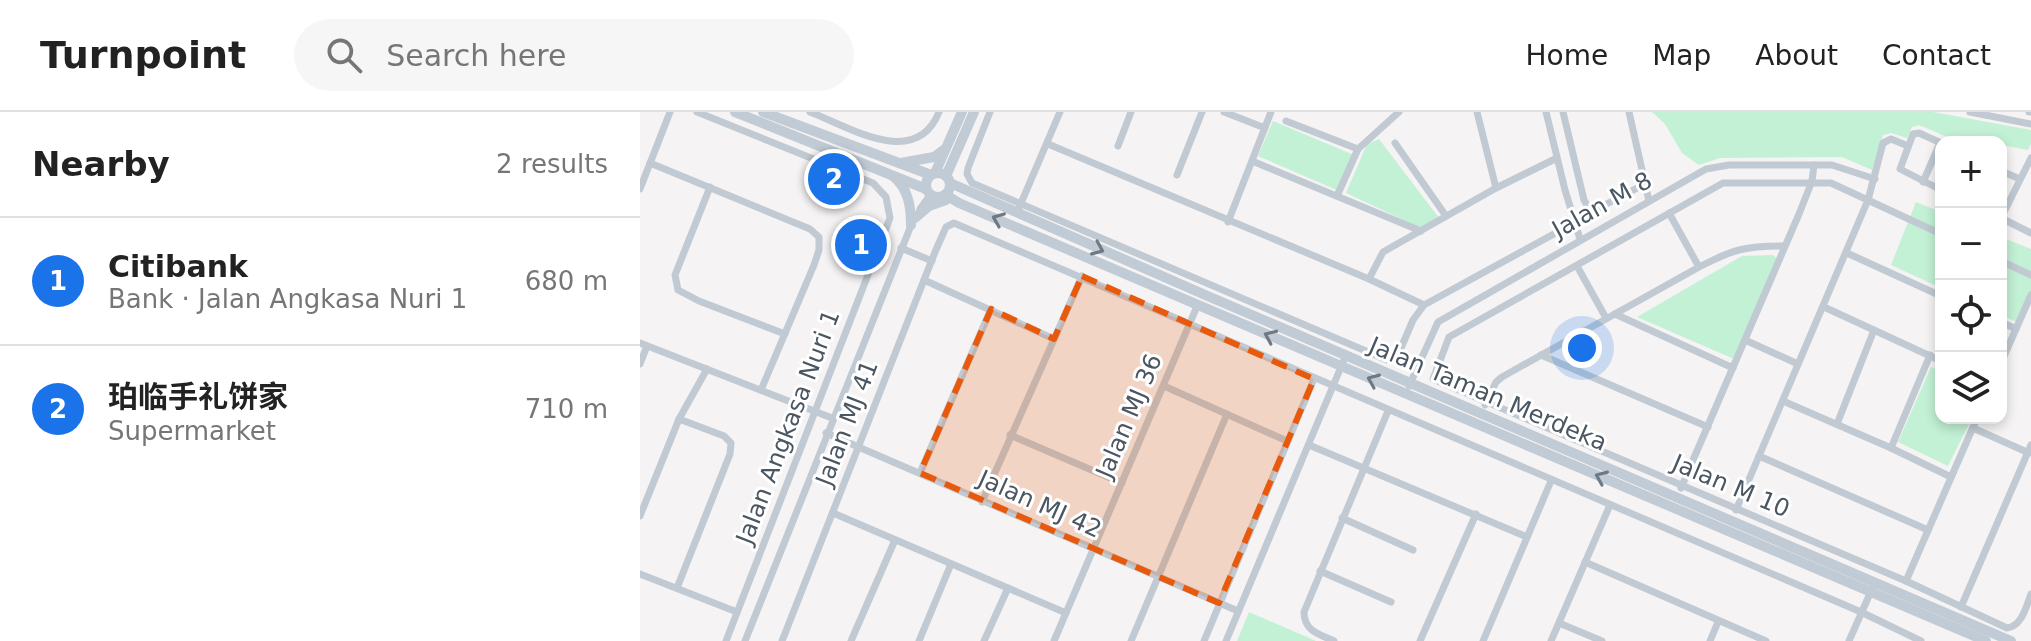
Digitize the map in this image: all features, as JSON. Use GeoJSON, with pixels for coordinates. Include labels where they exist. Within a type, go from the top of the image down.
{"type":"FeatureCollection","features":[{"type":"Feature","properties":{"kind":"main road"},"geometry":{"type":"LineString","coordinates":[[735,112],[892,168],[952,149]]}},
{"type":"Feature","properties":{"kind":"main road"},"geometry":{"type":"LineString","coordinates":[[763,112],[892,168],[939,198],[946,195],[941,177],[962,112]]}},
{"type":"Feature","properties":{"kind":"main road"},"geometry":{"type":"LineString","coordinates":[[964,191],[952,170],[952,149],[974,112]]}},
{"type":"Feature","properties":{"kind":"main road"},"geometry":{"type":"LineString","coordinates":[[892,168],[908,196],[913,222]]}},
{"type":"Feature","properties":{"kind":"main road","name":"Jalan Taman Merdeka"},"geometry":{"type":"LineString","coordinates":[[892,168],[941,177],[964,191],[1018,209],[1341,367],[2011,641]]}},
{"type":"Feature","properties":{"kind":"main road"},"geometry":{"type":"LineString","coordinates":[[928,192],[927,180],[941,177]]}},
{"type":"Feature","properties":{"kind":"main road","name":"Jalan Taman Merdeka"},"geometry":{"type":"LineString","coordinates":[[946,195],[959,203],[1411,382],[1675,503]]}},
{"type":"Feature","properties":{"kind":"main road"},"geometry":{"type":"LineString","coordinates":[[913,222],[937,201],[946,199],[959,203]]}},
{"type":"Feature","properties":{"kind":"main road","name":"Jalan Taman Merdeka"},"geometry":{"type":"LineString","coordinates":[[1873,587],[1986,641]]}},
{"type":"Feature","properties":{"kind":"street"},"geometry":{"type":"LineString","coordinates":[[640,189],[670,112]]}},
{"type":"Feature","properties":{"kind":"street","name":"Jalan Angkasa Nuri 1"},"geometry":{"type":"LineString","coordinates":[[697,112],[865,178],[881,189],[886,197],[890,218],[726,641]]}},
{"type":"Feature","properties":{"kind":"street"},"geometry":{"type":"LineString","coordinates":[[810,112],[892,142],[903,143],[922,136],[939,112]]}},
{"type":"Feature","properties":{"kind":"street"},"geometry":{"type":"LineString","coordinates":[[990,112],[968,168],[972,183],[1018,209],[1387,360],[1398,355],[1413,320],[1424,305],[1574,223]]}},
{"type":"Feature","properties":{"kind":"street"},"geometry":{"type":"LineString","coordinates":[[1018,209],[1060,112]]}},
{"type":"Feature","properties":{"kind":"street"},"geometry":{"type":"LineString","coordinates":[[1118,146],[1131,112]]}},
{"type":"Feature","properties":{"kind":"street"},"geometry":{"type":"LineString","coordinates":[[1177,175],[1202,112]]}},
{"type":"Feature","properties":{"kind":"street"},"geometry":{"type":"LineString","coordinates":[[1224,112],[1265,128]]}},
{"type":"Feature","properties":{"kind":"street"},"geometry":{"type":"LineString","coordinates":[[1228,222],[1271,112]]}},
{"type":"Feature","properties":{"kind":"street"},"geometry":{"type":"LineString","coordinates":[[1337,196],[1358,149],[1399,112]]}},
{"type":"Feature","properties":{"kind":"street"},"geometry":{"type":"LineString","coordinates":[[1477,112],[1496,188]]}},
{"type":"Feature","properties":{"kind":"street"},"geometry":{"type":"LineString","coordinates":[[1546,112],[1580,239]]}},
{"type":"Feature","properties":{"kind":"street"},"geometry":{"type":"LineString","coordinates":[[1563,112],[1588,207],[1595,210],[1645,184]]}},
{"type":"Feature","properties":{"kind":"street"},"geometry":{"type":"LineString","coordinates":[[1629,112],[1649,201]]}},
{"type":"Feature","properties":{"kind":"street"},"geometry":{"type":"LineString","coordinates":[[1970,112],[2031,124]]}},
{"type":"Feature","properties":{"kind":"street"},"geometry":{"type":"LineString","coordinates":[[1286,121],[1358,149]]}},
{"type":"Feature","properties":{"kind":"street"},"geometry":{"type":"LineString","coordinates":[[1935,141],[1916,133],[1900,169],[1935,187]]}},
{"type":"Feature","properties":{"kind":"street"},"geometry":{"type":"LineString","coordinates":[[1736,510],[1847,253],[1868,200],[1885,140],[1891,139],[1908,146]]}},
{"type":"Feature","properties":{"kind":"street"},"geometry":{"type":"LineString","coordinates":[[1395,143],[1446,216]]}},
{"type":"Feature","properties":{"kind":"street"},"geometry":{"type":"LineString","coordinates":[[1048,144],[1424,305]]}},
{"type":"Feature","properties":{"kind":"street"},"geometry":{"type":"LineString","coordinates":[[1923,182],[1935,156]]}},
{"type":"Feature","properties":{"kind":"street"},"geometry":{"type":"LineString","coordinates":[[1369,279],[1383,252],[1496,188],[1557,158]]}},
{"type":"Feature","properties":{"kind":"street"},"geometry":{"type":"LineString","coordinates":[[2006,208],[2031,158]]}},
{"type":"Feature","properties":{"kind":"street"},"geometry":{"type":"LineString","coordinates":[[1252,161],[1421,231]]}},
{"type":"Feature","properties":{"kind":"street"},"geometry":{"type":"LineString","coordinates":[[650,163],[810,229],[819,237],[819,250],[761,390]]}},
{"type":"Feature","properties":{"kind":"street"},"geometry":{"type":"LineString","coordinates":[[1675,503],[1812,181],[1814,165]]}},
{"type":"Feature","properties":{"kind":"street","name":"Jalan M 8"},"geometry":{"type":"LineString","coordinates":[[1406,394],[1438,322],[1706,169],[1814,165],[1843,168],[1875,179]]}},
{"type":"Feature","properties":{"kind":"street"},"geometry":{"type":"LineString","coordinates":[[2007,174],[2020,179]]}},
{"type":"Feature","properties":{"kind":"street"},"geometry":{"type":"LineString","coordinates":[[1606,318],[1577,266],[1723,183],[1812,181],[1842,186],[1935,231]]}},
{"type":"Feature","properties":{"kind":"street"},"geometry":{"type":"LineString","coordinates":[[710,187],[675,275],[678,290],[785,334]]}},
{"type":"Feature","properties":{"kind":"street"},"geometry":{"type":"LineString","coordinates":[[745,641],[901,248],[928,192]]}},
{"type":"Feature","properties":{"kind":"street"},"geometry":{"type":"LineString","coordinates":[[1669,213],[1699,267]]}},
{"type":"Feature","properties":{"kind":"street"},"geometry":{"type":"LineString","coordinates":[[2007,221],[2031,233]]}},
{"type":"Feature","properties":{"kind":"street","name":"Jalan MJ 41"},"geometry":{"type":"LineString","coordinates":[[782,641],[946,227],[954,223],[1082,276]]}},
{"type":"Feature","properties":{"kind":"street"},"geometry":{"type":"LineString","coordinates":[[1480,414],[1496,382],[1606,318],[1729,252],[1744,247],[1784,246]]}},
{"type":"Feature","properties":{"kind":"street"},"geometry":{"type":"LineString","coordinates":[[901,248],[932,261]]}},
{"type":"Feature","properties":{"kind":"street"},"geometry":{"type":"LineString","coordinates":[[1847,253],[1935,293]]}},
{"type":"Feature","properties":{"kind":"street"},"geometry":{"type":"LineString","coordinates":[[2007,264],[2031,275]]}},
{"type":"Feature","properties":{"kind":"street","name":"Jalan M 10"},"geometry":{"type":"LineString","coordinates":[[1577,266],[1449,337],[1433,379],[1906,581],[2007,628],[2014,627],[2031,594]]}},
{"type":"Feature","properties":{"kind":"street"},"geometry":{"type":"LineString","coordinates":[[982,502],[1082,276],[1388,411],[1861,612],[1919,641]]}},
{"type":"Feature","properties":{"kind":"street"},"geometry":{"type":"LineString","coordinates":[[924,280],[1054,339]]}},
{"type":"Feature","properties":{"kind":"street"},"geometry":{"type":"LineString","coordinates":[[2006,352],[2031,295]]}},
{"type":"Feature","properties":{"kind":"street","name":"Jalan MJ 36"},"geometry":{"type":"LineString","coordinates":[[1054,641],[1200,299]]}},
{"type":"Feature","properties":{"kind":"street"},"geometry":{"type":"LineString","coordinates":[[1824,307],[1935,358]]}},
{"type":"Feature","properties":{"kind":"street"},"geometry":{"type":"LineString","coordinates":[[920,473],[991,309]]}},
{"type":"Feature","properties":{"kind":"street"},"geometry":{"type":"LineString","coordinates":[[1615,314],[1733,368]]}},
{"type":"Feature","properties":{"kind":"street"},"geometry":{"type":"LineString","coordinates":[[2007,325],[2016,329]]}},
{"type":"Feature","properties":{"kind":"street"},"geometry":{"type":"LineString","coordinates":[[1837,424],[1874,330]]}},
{"type":"Feature","properties":{"kind":"street"},"geometry":{"type":"LineString","coordinates":[[1745,340],[1798,364]]}},
{"type":"Feature","properties":{"kind":"street"},"geometry":{"type":"LineString","coordinates":[[640,364],[643,344],[832,418]]}},
{"type":"Feature","properties":{"kind":"street"},"geometry":{"type":"LineString","coordinates":[[1226,641],[1346,355]]}},
{"type":"Feature","properties":{"kind":"street"},"geometry":{"type":"LineString","coordinates":[[1541,355],[1708,427]]}},
{"type":"Feature","properties":{"kind":"street"},"geometry":{"type":"LineString","coordinates":[[1891,448],[1930,355]]}},
{"type":"Feature","properties":{"kind":"street"},"geometry":{"type":"LineString","coordinates":[[640,516],[679,419],[707,369]]}},
{"type":"Feature","properties":{"kind":"street"},"geometry":{"type":"LineString","coordinates":[[1204,641],[1314,379]]}},
{"type":"Feature","properties":{"kind":"street"},"geometry":{"type":"LineString","coordinates":[[1164,386],[1287,441]]}},
{"type":"Feature","properties":{"kind":"street"},"geometry":{"type":"LineString","coordinates":[[1783,401],[1951,477]]}},
{"type":"Feature","properties":{"kind":"street"},"geometry":{"type":"LineString","coordinates":[[1334,641],[1310,630],[1304,612],[1388,411]]}},
{"type":"Feature","properties":{"kind":"street"},"geometry":{"type":"LineString","coordinates":[[1131,641],[1227,414]]}},
{"type":"Feature","properties":{"kind":"street"},"geometry":{"type":"LineString","coordinates":[[677,588],[730,454],[731,443],[724,436],[679,419]]}},
{"type":"Feature","properties":{"kind":"street"},"geometry":{"type":"LineString","coordinates":[[1906,581],[1975,424]]}},
{"type":"Feature","properties":{"kind":"street"},"geometry":{"type":"LineString","coordinates":[[1961,607],[2030,450],[1973,428]]}},
{"type":"Feature","properties":{"kind":"street","name":"Jalan MJ 42"},"geometry":{"type":"LineString","coordinates":[[826,433],[1238,611]]}},
{"type":"Feature","properties":{"kind":"street"},"geometry":{"type":"LineString","coordinates":[[1010,435],[1122,483]]}},
{"type":"Feature","properties":{"kind":"street"},"geometry":{"type":"LineString","coordinates":[[1309,445],[1527,537]]}},
{"type":"Feature","properties":{"kind":"street"},"geometry":{"type":"LineString","coordinates":[[1759,456],[1928,530]]}},
{"type":"Feature","properties":{"kind":"street"},"geometry":{"type":"LineString","coordinates":[[1483,641],[1551,481]]}},
{"type":"Feature","properties":{"kind":"street"},"geometry":{"type":"LineString","coordinates":[[1551,641],[1610,505]]}},
{"type":"Feature","properties":{"kind":"street"},"geometry":{"type":"LineString","coordinates":[[833,513],[1066,613]]}},
{"type":"Feature","properties":{"kind":"street"},"geometry":{"type":"LineString","coordinates":[[1420,641],[1476,514]]}},
{"type":"Feature","properties":{"kind":"street"},"geometry":{"type":"LineString","coordinates":[[1342,518],[1413,550]]}},
{"type":"Feature","properties":{"kind":"street"},"geometry":{"type":"LineString","coordinates":[[851,641],[895,540]]}},
{"type":"Feature","properties":{"kind":"street"},"geometry":{"type":"LineString","coordinates":[[1585,562],[1766,641]]}},
{"type":"Feature","properties":{"kind":"street"},"geometry":{"type":"LineString","coordinates":[[919,641],[951,564]]}},
{"type":"Feature","properties":{"kind":"street"},"geometry":{"type":"LineString","coordinates":[[1320,571],[1391,602]]}},
{"type":"Feature","properties":{"kind":"street"},"geometry":{"type":"LineString","coordinates":[[640,574],[737,612]]}},
{"type":"Feature","properties":{"kind":"street"},"geometry":{"type":"LineString","coordinates":[[1849,641],[1873,587]]}},
{"type":"Feature","properties":{"kind":"street"},"geometry":{"type":"LineString","coordinates":[[984,641],[1008,588]]}},
{"type":"Feature","properties":{"kind":"street"},"geometry":{"type":"LineString","coordinates":[[1710,641],[1718,622]]}},
{"type":"Feature","properties":{"kind":"street"},"geometry":{"type":"LineString","coordinates":[[1559,623],[1602,641]]}},
{"type":"Feature","properties":{"kind":"highlighted area"},"geometry":{"type":"Polygon","coordinates":[[[1082,276],[1314,379],[1219,603],[920,473],[991,309],[1054,339],[1082,276]]]}},
{"type":"Feature","properties":{"kind":"green space"},"geometry":{"type":"Polygon","coordinates":[[[1652,112],[1933,112],[2031,130],[2031,143],[2028,150],[2007,146],[2007,136],[1945,136],[1919,125],[1912,127],[1907,138],[1891,133],[1883,135],[1872,170],[1842,157],[1720,158],[1699,165],[1682,153],[1665,124],[1652,112]]]}},
{"type":"Feature","properties":{"kind":"green space"},"geometry":{"type":"Polygon","coordinates":[[[1273,121],[1354,155],[1339,191],[1258,156],[1273,121]]]}},
{"type":"Feature","properties":{"kind":"green space"},"geometry":{"type":"Polygon","coordinates":[[[1379,139],[1439,218],[1421,228],[1346,193],[1367,144],[1379,139]]]}},
{"type":"Feature","properties":{"kind":"green space"},"geometry":{"type":"Polygon","coordinates":[[[1916,202],[1935,210],[1935,285],[1891,265],[1916,202]]]}},
{"type":"Feature","properties":{"kind":"green space"},"geometry":{"type":"Polygon","coordinates":[[[2007,239],[2031,249],[2031,293],[2019,323],[2007,318],[2007,239]]]}},
{"type":"Feature","properties":{"kind":"green space"},"geometry":{"type":"Polygon","coordinates":[[[1773,255],[1777,259],[1734,359],[1637,317],[1742,256],[1773,255]]]}},
{"type":"Feature","properties":{"kind":"green space"},"geometry":{"type":"Polygon","coordinates":[[[1931,367],[1935,369],[1935,424],[1969,424],[1948,466],[1898,442],[1931,367]]]}},
{"type":"Feature","properties":{"kind":"green space"},"geometry":{"type":"Polygon","coordinates":[[[1249,612],[1316,641],[1237,641],[1249,612]]]}},
{"type":"Feature","properties":{"kind":"place","name":"珀临手礼饼家"},"geometry":{"type":"Point","coordinates":[834,179]}},
{"type":"Feature","properties":{"kind":"place","name":"Citibank"},"geometry":{"type":"Point","coordinates":[861,245]}}]}
